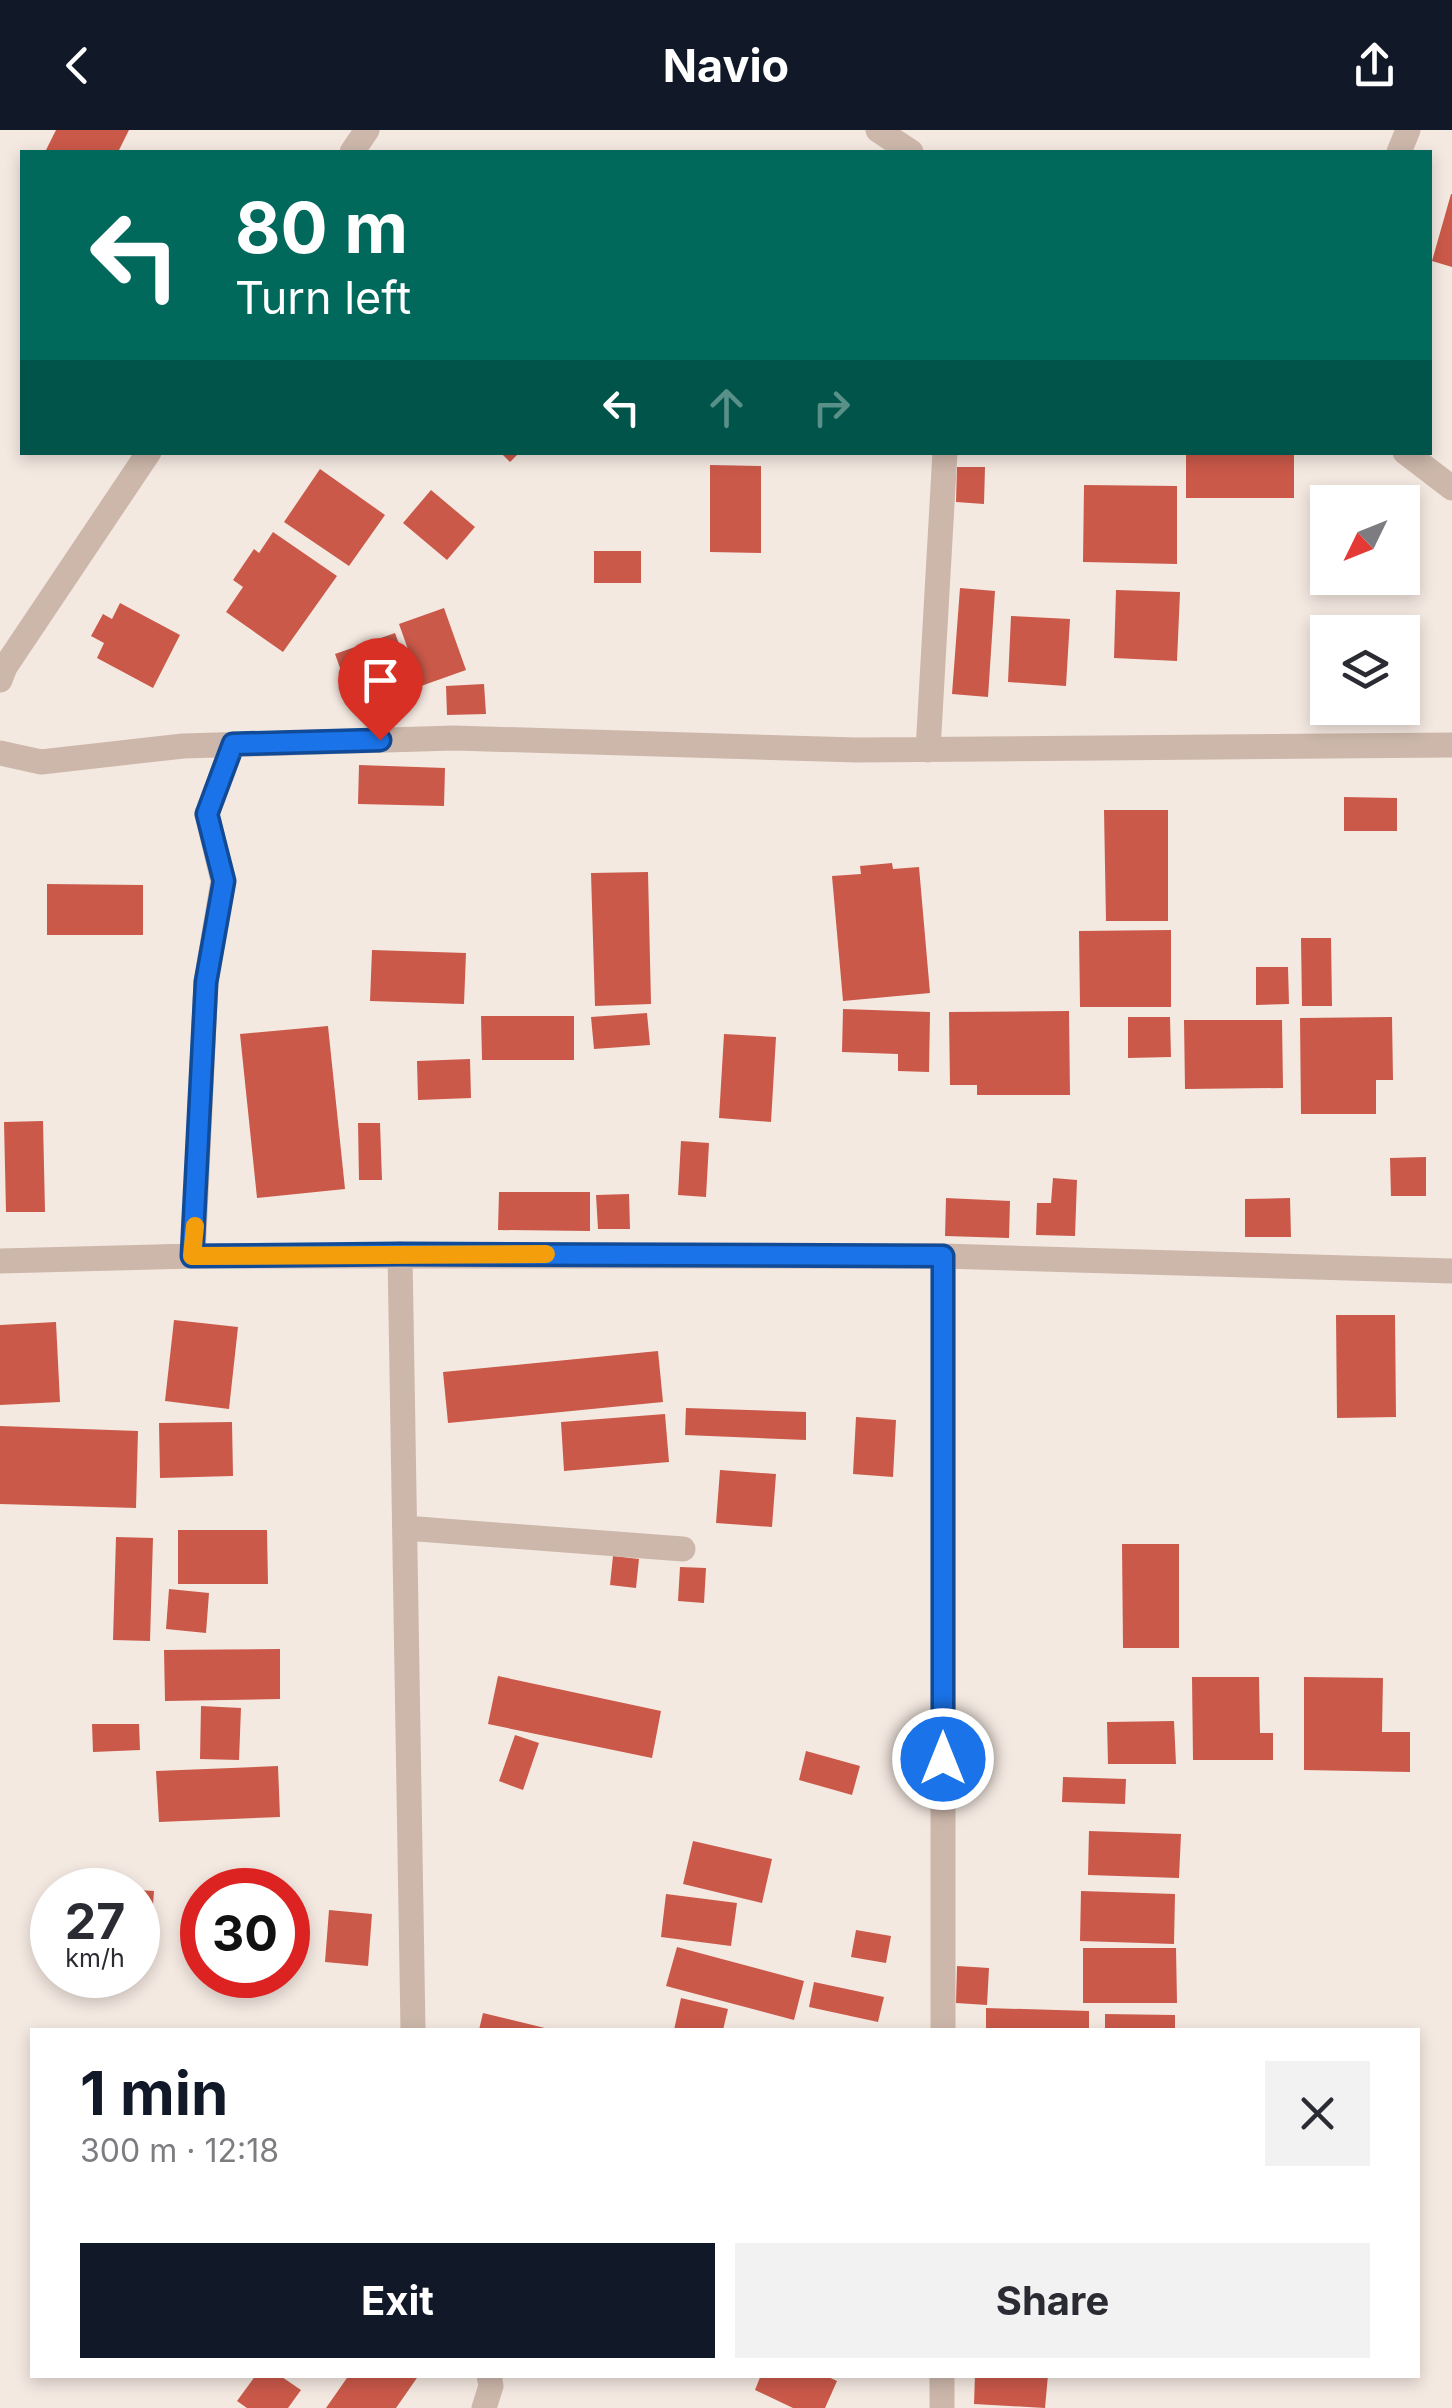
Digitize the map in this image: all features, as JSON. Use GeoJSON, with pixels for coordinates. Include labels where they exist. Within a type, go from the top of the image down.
{"type":"FeatureCollection","features":[{"type":"Feature","properties":{"kind":"street"},"geometry":{"type":"LineString","coordinates":[[878,130],[908,150]]}},
{"type":"Feature","properties":{"kind":"street"},"geometry":{"type":"LineString","coordinates":[[0,680],[4,667],[147,455]]}},
{"type":"Feature","properties":{"kind":"street"},"geometry":{"type":"LineString","coordinates":[[928,750],[945,455]]}},
{"type":"Feature","properties":{"kind":"street"},"geometry":{"type":"LineString","coordinates":[[1409,455],[1452,488]]}},
{"type":"Feature","properties":{"kind":"street"},"geometry":{"type":"LineString","coordinates":[[0,753],[40,762],[183,746],[454,738],[928,750],[1452,745]]}},
{"type":"Feature","properties":{"kind":"street"},"geometry":{"type":"LineString","coordinates":[[192,1256],[206,982],[224,881],[207,814],[233,744]]}},
{"type":"Feature","properties":{"kind":"street"},"geometry":{"type":"LineString","coordinates":[[400,1254],[412,2028]]}},
{"type":"Feature","properties":{"kind":"street"},"geometry":{"type":"LineString","coordinates":[[0,1261],[400,1254],[943,1256],[1452,1271]]}},
{"type":"Feature","properties":{"kind":"street"},"geometry":{"type":"LineString","coordinates":[[942,2028],[943,1256]]}},
{"type":"Feature","properties":{"kind":"street"},"geometry":{"type":"LineString","coordinates":[[405,1528],[683,1550]]}},
{"type":"Feature","properties":{"kind":"street"},"geometry":{"type":"LineString","coordinates":[[484,2408],[490,2378]]}},
{"type":"Feature","properties":{"kind":"street"},"geometry":{"type":"LineString","coordinates":[[942,2378],[942,2408]]}},
{"type":"Feature","properties":{"kind":"building"},"geometry":{"type":"Polygon","coordinates":[[[56,130],[129,130],[119,150],[46,150],[56,130]]]}},
{"type":"Feature","properties":{"kind":"building"},"geometry":{"type":"Polygon","coordinates":[[[1452,194],[1452,267],[1432,261],[1452,194]]]}},
{"type":"Feature","properties":{"kind":"building"},"geometry":{"type":"Polygon","coordinates":[[[1186,455],[1294,455],[1294,498],[1186,498],[1186,455]]]}},
{"type":"Feature","properties":{"kind":"building"},"geometry":{"type":"Polygon","coordinates":[[[710,465],[761,466],[761,553],[710,552],[710,465]]]}},
{"type":"Feature","properties":{"kind":"building"},"geometry":{"type":"Polygon","coordinates":[[[957,467],[985,467],[984,504],[956,502],[957,467]]]}},
{"type":"Feature","properties":{"kind":"building"},"geometry":{"type":"Polygon","coordinates":[[[320,469],[385,515],[349,566],[284,522],[320,469]]]}},
{"type":"Feature","properties":{"kind":"building"},"geometry":{"type":"Polygon","coordinates":[[[1084,485],[1177,486],[1177,564],[1083,562],[1084,485]]]}},
{"type":"Feature","properties":{"kind":"building"},"geometry":{"type":"Polygon","coordinates":[[[431,490],[475,527],[447,560],[403,523],[431,490]]]}},
{"type":"Feature","properties":{"kind":"building"},"geometry":{"type":"Polygon","coordinates":[[[273,532],[337,576],[283,652],[226,612],[243,587],[233,580],[254,549],[259,553],[273,532]]]}},
{"type":"Feature","properties":{"kind":"building"},"geometry":{"type":"Polygon","coordinates":[[[594,551],[641,551],[641,583],[594,583],[594,551]]]}},
{"type":"Feature","properties":{"kind":"building"},"geometry":{"type":"Polygon","coordinates":[[[960,588],[995,591],[988,697],[952,694],[960,588]]]}},
{"type":"Feature","properties":{"kind":"building"},"geometry":{"type":"Polygon","coordinates":[[[1116,590],[1180,592],[1177,661],[1114,658],[1116,590]]]}},
{"type":"Feature","properties":{"kind":"building"},"geometry":{"type":"Polygon","coordinates":[[[120,603],[180,635],[153,688],[97,658],[104,643],[91,636],[103,614],[112,619],[120,603]]]}},
{"type":"Feature","properties":{"kind":"building"},"geometry":{"type":"Polygon","coordinates":[[[444,608],[466,670],[421,686],[399,624],[444,608]]]}},
{"type":"Feature","properties":{"kind":"building"},"geometry":{"type":"Polygon","coordinates":[[[1011,616],[1070,619],[1066,686],[1008,682],[1011,616]]]}},
{"type":"Feature","properties":{"kind":"building"},"geometry":{"type":"Polygon","coordinates":[[[395,633],[415,688],[355,709],[335,654],[395,633]]]}},
{"type":"Feature","properties":{"kind":"building"},"geometry":{"type":"Polygon","coordinates":[[[484,684],[486,714],[447,715],[446,686],[484,684]]]}},
{"type":"Feature","properties":{"kind":"building"},"geometry":{"type":"Polygon","coordinates":[[[359,765],[445,768],[444,806],[358,804],[359,765]]]}},
{"type":"Feature","properties":{"kind":"building"},"geometry":{"type":"Polygon","coordinates":[[[1344,797],[1397,798],[1397,831],[1344,831],[1344,797]]]}},
{"type":"Feature","properties":{"kind":"building"},"geometry":{"type":"Polygon","coordinates":[[[1104,810],[1168,810],[1168,921],[1106,921],[1104,810]]]}},
{"type":"Feature","properties":{"kind":"building"},"geometry":{"type":"Polygon","coordinates":[[[892,863],[893,869],[919,867],[930,993],[843,1001],[832,876],[861,874],[860,866],[892,863]]]}},
{"type":"Feature","properties":{"kind":"building"},"geometry":{"type":"Polygon","coordinates":[[[648,872],[651,1004],[595,1006],[591,873],[648,872]]]}},
{"type":"Feature","properties":{"kind":"building"},"geometry":{"type":"Polygon","coordinates":[[[47,884],[143,885],[143,935],[47,935],[47,884]]]}},
{"type":"Feature","properties":{"kind":"building"},"geometry":{"type":"Polygon","coordinates":[[[1171,930],[1171,1007],[1080,1007],[1079,931],[1171,930]]]}},
{"type":"Feature","properties":{"kind":"building"},"geometry":{"type":"Polygon","coordinates":[[[1301,938],[1331,938],[1332,1006],[1302,1006],[1301,938]]]}},
{"type":"Feature","properties":{"kind":"building"},"geometry":{"type":"Polygon","coordinates":[[[372,950],[466,953],[464,1004],[370,1001],[372,950]]]}},
{"type":"Feature","properties":{"kind":"building"},"geometry":{"type":"Polygon","coordinates":[[[1256,967],[1288,967],[1289,1004],[1256,1005],[1256,967]]]}},
{"type":"Feature","properties":{"kind":"building"},"geometry":{"type":"Polygon","coordinates":[[[843,1009],[930,1012],[929,1072],[898,1071],[898,1054],[842,1052],[843,1009]]]}},
{"type":"Feature","properties":{"kind":"building"},"geometry":{"type":"Polygon","coordinates":[[[1069,1011],[1070,1095],[977,1095],[977,1085],[950,1085],[949,1012],[1069,1011]]]}},
{"type":"Feature","properties":{"kind":"building"},"geometry":{"type":"Polygon","coordinates":[[[647,1013],[650,1045],[594,1049],[591,1017],[647,1013]]]}},
{"type":"Feature","properties":{"kind":"building"},"geometry":{"type":"Polygon","coordinates":[[[481,1016],[574,1016],[574,1060],[482,1060],[481,1016]]]}},
{"type":"Feature","properties":{"kind":"building"},"geometry":{"type":"Polygon","coordinates":[[[1128,1017],[1170,1017],[1171,1057],[1128,1058],[1128,1017]]]}},
{"type":"Feature","properties":{"kind":"building"},"geometry":{"type":"Polygon","coordinates":[[[1392,1017],[1393,1080],[1376,1080],[1376,1114],[1301,1114],[1300,1018],[1392,1017]]]}},
{"type":"Feature","properties":{"kind":"building"},"geometry":{"type":"Polygon","coordinates":[[[1184,1020],[1282,1020],[1283,1088],[1185,1089],[1184,1020]]]}},
{"type":"Feature","properties":{"kind":"building"},"geometry":{"type":"Polygon","coordinates":[[[328,1026],[345,1189],[257,1198],[240,1034],[328,1026]]]}},
{"type":"Feature","properties":{"kind":"building"},"geometry":{"type":"Polygon","coordinates":[[[724,1034],[776,1037],[771,1122],[719,1118],[724,1034]]]}},
{"type":"Feature","properties":{"kind":"building"},"geometry":{"type":"Polygon","coordinates":[[[470,1059],[471,1098],[418,1100],[417,1061],[470,1059]]]}},
{"type":"Feature","properties":{"kind":"building"},"geometry":{"type":"Polygon","coordinates":[[[43,1121],[45,1212],[6,1212],[4,1122],[43,1121]]]}},
{"type":"Feature","properties":{"kind":"building"},"geometry":{"type":"Polygon","coordinates":[[[358,1123],[380,1123],[382,1180],[359,1180],[358,1123]]]}},
{"type":"Feature","properties":{"kind":"building"},"geometry":{"type":"Polygon","coordinates":[[[681,1141],[709,1143],[706,1197],[678,1195],[681,1141]]]}},
{"type":"Feature","properties":{"kind":"building"},"geometry":{"type":"Polygon","coordinates":[[[1426,1157],[1426,1196],[1391,1196],[1390,1158],[1426,1157]]]}},
{"type":"Feature","properties":{"kind":"building"},"geometry":{"type":"Polygon","coordinates":[[[1053,1178],[1077,1180],[1075,1236],[1036,1235],[1037,1203],[1051,1203],[1053,1178]]]}},
{"type":"Feature","properties":{"kind":"building"},"geometry":{"type":"Polygon","coordinates":[[[499,1192],[590,1192],[590,1231],[498,1230],[499,1192]]]}},
{"type":"Feature","properties":{"kind":"building"},"geometry":{"type":"Polygon","coordinates":[[[629,1194],[630,1229],[598,1229],[596,1195],[629,1194]]]}},
{"type":"Feature","properties":{"kind":"building"},"geometry":{"type":"Polygon","coordinates":[[[946,1198],[1010,1201],[1009,1238],[945,1236],[946,1198]]]}},
{"type":"Feature","properties":{"kind":"building"},"geometry":{"type":"Polygon","coordinates":[[[1290,1198],[1291,1237],[1245,1237],[1245,1199],[1290,1198]]]}},
{"type":"Feature","properties":{"kind":"building"},"geometry":{"type":"Polygon","coordinates":[[[1336,1315],[1395,1315],[1396,1417],[1337,1418],[1336,1315]]]}},
{"type":"Feature","properties":{"kind":"building"},"geometry":{"type":"Polygon","coordinates":[[[174,1320],[238,1327],[229,1409],[165,1401],[174,1320]]]}},
{"type":"Feature","properties":{"kind":"building"},"geometry":{"type":"Polygon","coordinates":[[[56,1322],[60,1402],[0,1405],[0,1325],[56,1322]]]}},
{"type":"Feature","properties":{"kind":"building"},"geometry":{"type":"Polygon","coordinates":[[[658,1351],[663,1402],[448,1423],[443,1372],[658,1351]]]}},
{"type":"Feature","properties":{"kind":"building"},"geometry":{"type":"Polygon","coordinates":[[[686,1408],[806,1412],[806,1440],[685,1435],[686,1408]]]}},
{"type":"Feature","properties":{"kind":"building"},"geometry":{"type":"Polygon","coordinates":[[[665,1414],[669,1462],[564,1471],[561,1422],[665,1414]]]}},
{"type":"Feature","properties":{"kind":"building"},"geometry":{"type":"Polygon","coordinates":[[[856,1417],[896,1420],[893,1477],[853,1474],[856,1417]]]}},
{"type":"Feature","properties":{"kind":"building"},"geometry":{"type":"Polygon","coordinates":[[[232,1422],[233,1476],[160,1478],[159,1423],[232,1422]]]}},
{"type":"Feature","properties":{"kind":"building"},"geometry":{"type":"Polygon","coordinates":[[[0,1426],[138,1431],[136,1508],[0,1504],[0,1426]]]}},
{"type":"Feature","properties":{"kind":"building"},"geometry":{"type":"Polygon","coordinates":[[[720,1470],[776,1474],[772,1527],[716,1523],[720,1470]]]}},
{"type":"Feature","properties":{"kind":"building"},"geometry":{"type":"Polygon","coordinates":[[[178,1530],[267,1530],[268,1584],[178,1584],[178,1530]]]}},
{"type":"Feature","properties":{"kind":"building"},"geometry":{"type":"Polygon","coordinates":[[[116,1537],[153,1538],[150,1641],[113,1640],[116,1537]]]}},
{"type":"Feature","properties":{"kind":"building"},"geometry":{"type":"Polygon","coordinates":[[[1122,1544],[1179,1544],[1179,1648],[1123,1648],[1122,1544]]]}},
{"type":"Feature","properties":{"kind":"building"},"geometry":{"type":"Polygon","coordinates":[[[613,1556],[639,1559],[636,1588],[610,1585],[613,1556]]]}},
{"type":"Feature","properties":{"kind":"building"},"geometry":{"type":"Polygon","coordinates":[[[680,1567],[706,1568],[704,1603],[678,1601],[680,1567]]]}},
{"type":"Feature","properties":{"kind":"building"},"geometry":{"type":"Polygon","coordinates":[[[169,1589],[209,1593],[206,1633],[166,1629],[169,1589]]]}},
{"type":"Feature","properties":{"kind":"building"},"geometry":{"type":"Polygon","coordinates":[[[280,1649],[280,1699],[165,1701],[164,1650],[280,1649]]]}},
{"type":"Feature","properties":{"kind":"building"},"geometry":{"type":"Polygon","coordinates":[[[498,1676],[661,1711],[652,1758],[488,1724],[498,1676]]]}},
{"type":"Feature","properties":{"kind":"building"},"geometry":{"type":"Polygon","coordinates":[[[1192,1677],[1259,1677],[1260,1733],[1273,1733],[1273,1760],[1193,1760],[1192,1677]]]}},
{"type":"Feature","properties":{"kind":"building"},"geometry":{"type":"Polygon","coordinates":[[[1304,1677],[1383,1678],[1382,1732],[1410,1732],[1410,1772],[1304,1770],[1304,1677]]]}},
{"type":"Feature","properties":{"kind":"building"},"geometry":{"type":"Polygon","coordinates":[[[201,1706],[241,1708],[239,1760],[200,1759],[201,1706]]]}},
{"type":"Feature","properties":{"kind":"building"},"geometry":{"type":"Polygon","coordinates":[[[1174,1721],[1176,1764],[1108,1764],[1107,1722],[1174,1721]]]}},
{"type":"Feature","properties":{"kind":"building"},"geometry":{"type":"Polygon","coordinates":[[[92,1724],[139,1724],[140,1750],[93,1752],[92,1724]]]}},
{"type":"Feature","properties":{"kind":"building"},"geometry":{"type":"Polygon","coordinates":[[[515,1735],[539,1743],[523,1790],[499,1781],[515,1735]]]}},
{"type":"Feature","properties":{"kind":"building"},"geometry":{"type":"Polygon","coordinates":[[[806,1751],[860,1766],[852,1795],[799,1780],[806,1751]]]}},
{"type":"Feature","properties":{"kind":"building"},"geometry":{"type":"Polygon","coordinates":[[[278,1766],[280,1817],[159,1822],[156,1771],[278,1766]]]}},
{"type":"Feature","properties":{"kind":"building"},"geometry":{"type":"Polygon","coordinates":[[[1063,1777],[1126,1779],[1125,1804],[1062,1802],[1063,1777]]]}},
{"type":"Feature","properties":{"kind":"building"},"geometry":{"type":"Polygon","coordinates":[[[1089,1831],[1181,1834],[1179,1878],[1088,1875],[1089,1831]]]}},
{"type":"Feature","properties":{"kind":"building"},"geometry":{"type":"Polygon","coordinates":[[[693,1841],[772,1859],[762,1903],[683,1884],[693,1841]]]}},
{"type":"Feature","properties":{"kind":"building"},"geometry":{"type":"Polygon","coordinates":[[[1081,1891],[1175,1894],[1174,1944],[1080,1941],[1081,1891]]]}},
{"type":"Feature","properties":{"kind":"building"},"geometry":{"type":"Polygon","coordinates":[[[666,1894],[737,1903],[731,1946],[661,1937],[666,1894]]]}},
{"type":"Feature","properties":{"kind":"building"},"geometry":{"type":"Polygon","coordinates":[[[329,1910],[372,1914],[368,1966],[325,1962],[329,1910]]]}},
{"type":"Feature","properties":{"kind":"building"},"geometry":{"type":"Polygon","coordinates":[[[856,1930],[891,1936],[886,1963],[851,1957],[856,1930]]]}},
{"type":"Feature","properties":{"kind":"building"},"geometry":{"type":"Polygon","coordinates":[[[677,1947],[804,1981],[794,2020],[666,1986],[677,1947]]]}},
{"type":"Feature","properties":{"kind":"building"},"geometry":{"type":"Polygon","coordinates":[[[1083,1948],[1176,1948],[1177,2003],[1083,2003],[1083,1948]]]}},
{"type":"Feature","properties":{"kind":"building"},"geometry":{"type":"Polygon","coordinates":[[[957,1966],[989,1968],[987,2005],[956,2003],[957,1966]]]}},
{"type":"Feature","properties":{"kind":"building"},"geometry":{"type":"Polygon","coordinates":[[[814,1982],[884,1997],[878,2022],[809,2007],[814,1982]]]}},
{"type":"Feature","properties":{"kind":"building"},"geometry":{"type":"Polygon","coordinates":[[[681,1998],[728,2009],[723,2028],[674,2028],[681,1998]]]}},
{"type":"Feature","properties":{"kind":"building"},"geometry":{"type":"Polygon","coordinates":[[[986,2008],[1089,2011],[1089,2028],[986,2028],[986,2008]]]}},
{"type":"Feature","properties":{"kind":"building"},"geometry":{"type":"Polygon","coordinates":[[[483,2013],[545,2028],[479,2028],[483,2013]]]}},
{"type":"Feature","properties":{"kind":"building"},"geometry":{"type":"Polygon","coordinates":[[[1105,2014],[1175,2015],[1175,2028],[1105,2028],[1105,2014]]]}},
{"type":"Feature","properties":{"kind":"building"},"geometry":{"type":"Polygon","coordinates":[[[254,2378],[283,2378],[301,2390],[288,2408],[247,2408],[237,2401],[254,2378]]]}},
{"type":"Feature","properties":{"kind":"building"},"geometry":{"type":"Polygon","coordinates":[[[347,2378],[417,2378],[396,2408],[326,2408],[347,2378]]]}},
{"type":"Feature","properties":{"kind":"building"},"geometry":{"type":"Polygon","coordinates":[[[760,2378],[837,2381],[825,2408],[793,2408],[755,2390],[760,2378]]]}},
{"type":"Feature","properties":{"kind":"building"},"geometry":{"type":"Polygon","coordinates":[[[975,2378],[1048,2378],[1045,2408],[974,2404],[975,2378]]]}},
{"type":"Feature","properties":{"kind":"slow traffic"},"geometry":{"type":"LineString","coordinates":[[195,1226],[192,1256],[546,1254]]}},
{"type":"Feature","properties":{"kind":"route"},"geometry":{"type":"LineString","coordinates":[[380,740],[233,744],[207,814],[224,881],[206,982],[192,1256],[943,1256],[943,1759]]}}]}
